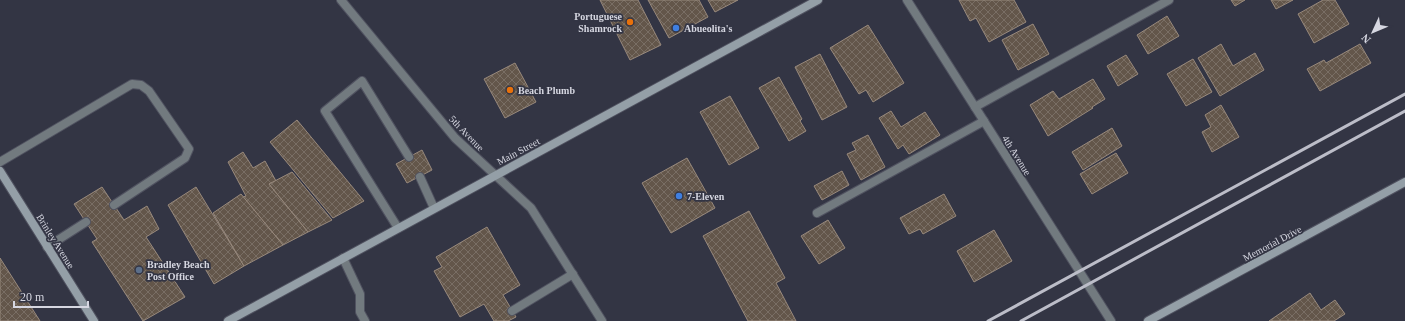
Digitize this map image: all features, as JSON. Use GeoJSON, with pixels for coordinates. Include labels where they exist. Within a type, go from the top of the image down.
{"type":"FeatureCollection","features":[{"type":"Feature","properties":{"kind":"main road","name":"Main Street"},"geometry":{"type":"LineString","coordinates":[[228,321],[818,0]]}},
{"type":"Feature","properties":{"kind":"main road","name":"Brinley Avenue"},"geometry":{"type":"LineString","coordinates":[[0,172],[94,321]]}},
{"type":"Feature","properties":{"kind":"main road","name":"Memorial Drive"},"geometry":{"type":"LineString","coordinates":[[1148,321],[1405,182]]}},
{"type":"Feature","properties":{"kind":"street","name":"5th Avenue"},"geometry":{"type":"LineString","coordinates":[[341,0],[455,138],[531,208],[602,321]]}},
{"type":"Feature","properties":{"kind":"street","name":"4th Avenue"},"geometry":{"type":"LineString","coordinates":[[907,0],[1112,321]]}},
{"type":"Feature","properties":{"kind":"street"},"geometry":{"type":"LineString","coordinates":[[975,107],[1169,0]]}},
{"type":"Feature","properties":{"kind":"street"},"geometry":{"type":"LineString","coordinates":[[398,228],[325,111],[362,81],[409,157]]}},
{"type":"Feature","properties":{"kind":"street"},"geometry":{"type":"LineString","coordinates":[[0,162],[132,84],[141,85],[149,91],[189,149],[185,158],[114,205]]}},
{"type":"Feature","properties":{"kind":"street"},"geometry":{"type":"LineString","coordinates":[[817,213],[984,121]]}},
{"type":"Feature","properties":{"kind":"street"},"geometry":{"type":"LineString","coordinates":[[420,177],[434,208]]}},
{"type":"Feature","properties":{"kind":"street"},"geometry":{"type":"LineString","coordinates":[[47,247],[86,222]]}},
{"type":"Feature","properties":{"kind":"street"},"geometry":{"type":"LineString","coordinates":[[343,258],[360,294],[360,312],[365,321]]}},
{"type":"Feature","properties":{"kind":"street"},"geometry":{"type":"LineString","coordinates":[[512,311],[573,274]]}},
{"type":"Feature","properties":{"kind":"building","name":"Portuguese Shamrock"},"geometry":{"type":"Polygon","coordinates":[[[600,0],[638,0],[661,45],[630,60],[600,0]]]}},
{"type":"Feature","properties":{"kind":"building","name":"Abueolita's"},"geometry":{"type":"Polygon","coordinates":[[[648,0],[699,0],[708,17],[669,38],[648,0]]]}},
{"type":"Feature","properties":{"kind":"building"},"geometry":{"type":"Polygon","coordinates":[[[708,0],[738,0],[715,12],[708,0]]]}},
{"type":"Feature","properties":{"kind":"building"},"geometry":{"type":"Polygon","coordinates":[[[959,0],[1014,0],[1026,22],[989,42],[976,18],[970,21],[959,0]]]}},
{"type":"Feature","properties":{"kind":"building"},"geometry":{"type":"Polygon","coordinates":[[[1231,0],[1245,0],[1235,6],[1231,0]]]}},
{"type":"Feature","properties":{"kind":"building"},"geometry":{"type":"Polygon","coordinates":[[[1271,0],[1293,0],[1276,9],[1271,0]]]}},
{"type":"Feature","properties":{"kind":"building"},"geometry":{"type":"Polygon","coordinates":[[[1323,0],[1335,0],[1349,24],[1314,43],[1298,14],[1323,0]]]}},
{"type":"Feature","properties":{"kind":"building"},"geometry":{"type":"Polygon","coordinates":[[[1167,16],[1179,36],[1148,54],[1137,35],[1167,16]]]}},
{"type":"Feature","properties":{"kind":"building"},"geometry":{"type":"Polygon","coordinates":[[[1033,24],[1049,54],[1018,70],[1002,40],[1033,24]]]}},
{"type":"Feature","properties":{"kind":"building"},"geometry":{"type":"Polygon","coordinates":[[[868,25],[904,83],[873,102],[866,90],[859,94],[830,48],[868,25]]]}},
{"type":"Feature","properties":{"kind":"building"},"geometry":{"type":"Polygon","coordinates":[[[1221,44],[1233,66],[1255,53],[1264,70],[1220,96],[1198,58],[1221,44]]]}},
{"type":"Feature","properties":{"kind":"building"},"geometry":{"type":"Polygon","coordinates":[[[1360,44],[1371,63],[1320,91],[1307,69],[1324,60],[1326,63],[1360,44]]]}},
{"type":"Feature","properties":{"kind":"building"},"geometry":{"type":"Polygon","coordinates":[[[820,54],[847,107],[822,120],[795,67],[820,54]]]}},
{"type":"Feature","properties":{"kind":"building"},"geometry":{"type":"Polygon","coordinates":[[[1126,55],[1138,74],[1118,86],[1107,66],[1126,55]]]}},
{"type":"Feature","properties":{"kind":"building"},"geometry":{"type":"Polygon","coordinates":[[[1193,59],[1212,92],[1186,106],[1167,74],[1193,59]]]}},
{"type":"Feature","properties":{"kind":"building","name":"Beach Plumb"},"geometry":{"type":"Polygon","coordinates":[[[515,63],[536,102],[505,118],[484,79],[515,63]]]}},
{"type":"Feature","properties":{"kind":"building"},"geometry":{"type":"Polygon","coordinates":[[[779,77],[802,119],[800,121],[806,131],[789,141],[759,88],[779,77]]]}},
{"type":"Feature","properties":{"kind":"building"},"geometry":{"type":"Polygon","coordinates":[[[1093,79],[1105,99],[1048,136],[1030,105],[1053,91],[1059,99],[1093,79]]]}},
{"type":"Feature","properties":{"kind":"building"},"geometry":{"type":"Polygon","coordinates":[[[730,96],[759,148],[729,165],[700,112],[730,96]]]}},
{"type":"Feature","properties":{"kind":"building"},"geometry":{"type":"Polygon","coordinates":[[[1221,105],[1239,137],[1212,152],[1202,132],[1211,127],[1205,115],[1221,105]]]}},
{"type":"Feature","properties":{"kind":"building"},"geometry":{"type":"Polygon","coordinates":[[[891,111],[901,127],[925,112],[940,135],[909,154],[903,145],[898,149],[879,118],[891,111]]]}},
{"type":"Feature","properties":{"kind":"building"},"geometry":{"type":"Polygon","coordinates":[[[297,120],[364,201],[333,218],[270,142],[297,120]]]}},
{"type":"Feature","properties":{"kind":"building"},"geometry":{"type":"Polygon","coordinates":[[[1112,128],[1122,146],[1083,170],[1072,152],[1112,128]]]}},
{"type":"Feature","properties":{"kind":"building"},"geometry":{"type":"Polygon","coordinates":[[[868,135],[885,167],[861,180],[847,154],[856,150],[852,143],[868,135]]]}},
{"type":"Feature","properties":{"kind":"building"},"geometry":{"type":"Polygon","coordinates":[[[422,150],[432,170],[407,183],[396,164],[422,150]]]}},
{"type":"Feature","properties":{"kind":"building"},"geometry":{"type":"Polygon","coordinates":[[[243,152],[253,168],[265,161],[276,181],[269,184],[308,232],[283,245],[243,197],[246,196],[228,162],[243,152]]]}},
{"type":"Feature","properties":{"kind":"building"},"geometry":{"type":"Polygon","coordinates":[[[1116,153],[1128,173],[1092,194],[1080,174],[1116,153]]]}},
{"type":"Feature","properties":{"kind":"building","name":"7-Eleven"},"geometry":{"type":"Polygon","coordinates":[[[687,158],[715,208],[671,233],[642,183],[687,158]]]}},
{"type":"Feature","properties":{"kind":"building"},"geometry":{"type":"Polygon","coordinates":[[[842,171],[849,185],[822,200],[814,186],[842,171]]]}},
{"type":"Feature","properties":{"kind":"building"},"geometry":{"type":"Polygon","coordinates":[[[292,172],[332,220],[308,232],[269,184],[292,172]]]}},
{"type":"Feature","properties":{"kind":"building","name":"Bradley Beach Post Office"},"geometry":{"type":"Polygon","coordinates":[[[102,187],[124,220],[147,206],[159,229],[146,237],[185,297],[143,321],[92,242],[97,239],[74,204],[102,187]]]}},
{"type":"Feature","properties":{"kind":"building"},"geometry":{"type":"Polygon","coordinates":[[[196,187],[244,266],[214,284],[168,205],[196,187]]]}},
{"type":"Feature","properties":{"kind":"building"},"geometry":{"type":"Polygon","coordinates":[[[241,194],[283,245],[244,266],[213,213],[241,194]]]}},
{"type":"Feature","properties":{"kind":"building"},"geometry":{"type":"Polygon","coordinates":[[[944,194],[956,216],[923,234],[920,229],[909,234],[900,218],[944,194]]]}},
{"type":"Feature","properties":{"kind":"building"},"geometry":{"type":"Polygon","coordinates":[[[749,211],[785,278],[776,283],[796,321],[748,321],[703,236],[749,211]]]}},
{"type":"Feature","properties":{"kind":"building"},"geometry":{"type":"Polygon","coordinates":[[[828,220],[845,248],[819,264],[801,236],[828,220]]]}},
{"type":"Feature","properties":{"kind":"building"},"geometry":{"type":"Polygon","coordinates":[[[487,227],[520,285],[503,295],[516,317],[508,321],[494,321],[484,304],[460,317],[434,271],[442,267],[436,257],[487,227]]]}},
{"type":"Feature","properties":{"kind":"building"},"geometry":{"type":"Polygon","coordinates":[[[994,230],[1012,261],[974,282],[957,251],[994,230]]]}},
{"type":"Feature","properties":{"kind":"building"},"geometry":{"type":"Polygon","coordinates":[[[0,258],[40,321],[0,321],[0,258]]]}},
{"type":"Feature","properties":{"kind":"building"},"geometry":{"type":"Polygon","coordinates":[[[1310,293],[1321,310],[1335,300],[1345,314],[1334,321],[1269,321],[1310,293]]]}},
{"type":"Feature","properties":{"kind":"railway"},"geometry":{"type":"LineString","coordinates":[[988,321],[1405,94]]}},
{"type":"Feature","properties":{"kind":"railway"},"geometry":{"type":"LineString","coordinates":[[1021,321],[1405,111]]}},
{"type":"Feature","properties":{"kind":"place","name":"Portuguese Shamrock"},"geometry":{"type":"Point","coordinates":[630,22]}},
{"type":"Feature","properties":{"kind":"place","name":"Abueolita's"},"geometry":{"type":"Point","coordinates":[676,28]}},
{"type":"Feature","properties":{"kind":"place","name":"Beach Plumb"},"geometry":{"type":"Point","coordinates":[510,90]}},
{"type":"Feature","properties":{"kind":"place","name":"7-Eleven"},"geometry":{"type":"Point","coordinates":[679,196]}},
{"type":"Feature","properties":{"kind":"place","name":"Bradley Beach Post Office"},"geometry":{"type":"Point","coordinates":[139,270]}}]}
